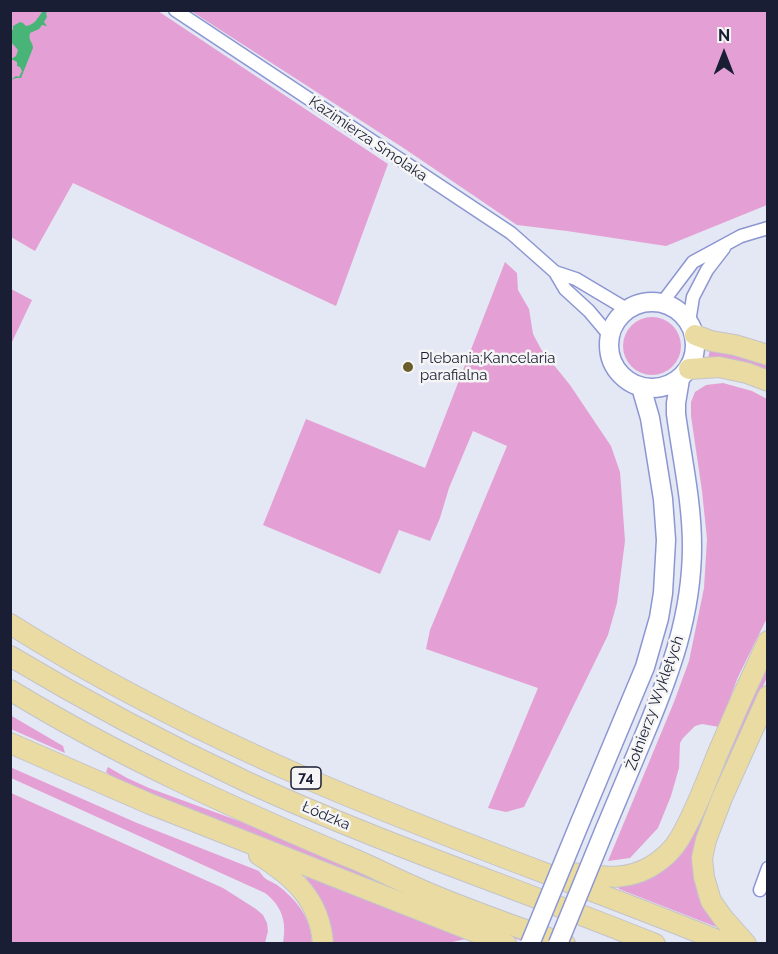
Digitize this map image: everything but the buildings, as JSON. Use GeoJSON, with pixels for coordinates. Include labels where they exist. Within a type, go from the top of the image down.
{"type":"FeatureCollection","features":[{"type":"Feature","properties":{"kind":"main road"},"geometry":{"type":"LineString","coordinates":[[692,328],[711,341],[735,345],[768,355]]}},
{"type":"Feature","properties":{"kind":"main road"},"geometry":{"type":"LineString","coordinates":[[685,374],[719,367],[747,373],[768,381]]}},
{"type":"Feature","properties":{"kind":"main road","name":"74"},"geometry":{"type":"LineString","coordinates":[[10,624],[119,688],[217,738],[309,780],[727,944]]}},
{"type":"Feature","properties":{"kind":"main road"},"geometry":{"type":"LineString","coordinates":[[540,871],[612,878],[639,872],[658,862],[669,852],[679,840],[699,800],[768,641]]}},
{"type":"Feature","properties":{"kind":"main road","name":"Łódzka"},"geometry":{"type":"LineString","coordinates":[[10,656],[117,718],[247,782],[416,852],[655,944]]}},
{"type":"Feature","properties":{"kind":"main road","name":"Łódzka"},"geometry":{"type":"LineString","coordinates":[[10,690],[106,745],[205,795],[367,864],[416,888],[564,944]]}},
{"type":"Feature","properties":{"kind":"main road"},"geometry":{"type":"LineString","coordinates":[[746,944],[711,901],[704,877],[702,858],[706,840],[768,696]]}},
{"type":"Feature","properties":{"kind":"main road"},"geometry":{"type":"LineString","coordinates":[[10,743],[227,836],[506,944]]}},
{"type":"Feature","properties":{"kind":"main road"},"geometry":{"type":"LineString","coordinates":[[227,836],[278,867],[301,888],[311,901],[318,917],[323,944]]}},
{"type":"Feature","properties":{"kind":"street","name":"Kazimierza Smolaka"},"geometry":{"type":"LineString","coordinates":[[175,10],[511,233],[555,272],[565,289],[589,311],[610,336]]}},
{"type":"Feature","properties":{"kind":"street"},"geometry":{"type":"LineString","coordinates":[[662,303],[693,262],[741,236],[768,228]]}},
{"type":"Feature","properties":{"kind":"street"},"geometry":{"type":"LineString","coordinates":[[692,328],[681,313],[672,307],[662,303],[638,304],[620,317],[613,326],[609,349],[612,362],[624,378],[641,387],[655,389],[668,386],[685,374],[694,358],[696,347],[692,328],[693,297],[707,270],[728,244]]}},
{"type":"Feature","properties":{"kind":"street","name":"Kazimierza Smolaka"},"geometry":{"type":"LineString","coordinates":[[555,272],[576,279],[628,310]]}},
{"type":"Feature","properties":{"kind":"street","name":"Żołnierzy Wyklętych"},"geometry":{"type":"LineString","coordinates":[[558,944],[666,681],[682,629],[691,569],[691,525],[676,403],[685,374]]}},
{"type":"Feature","properties":{"kind":"street","name":"Żołnierzy Wyklętych"},"geometry":{"type":"LineString","coordinates":[[530,944],[645,667],[657,626],[663,593],[666,540],[663,499],[650,418],[641,387]]}},
{"type":"Feature","properties":{"kind":"street"},"geometry":{"type":"LineString","coordinates":[[760,890],[768,868]]}},
{"type":"Feature","properties":{"kind":"shaded area"},"geometry":{"type":"Polygon","coordinates":[[[11,11],[158,11],[388,164],[336,306],[73,183],[35,251],[11,237],[11,11]]]}},
{"type":"Feature","properties":{"kind":"shaded area"},"geometry":{"type":"Polygon","coordinates":[[[43,11],[48,11],[44,22],[47,26],[42,25],[30,33],[33,48],[21,78],[11,80],[16,76],[19,77],[22,71],[17,66],[17,62],[11,59],[16,56],[18,50],[11,42],[11,30],[20,22],[26,26],[32,24],[43,11]]]}},
{"type":"Feature","properties":{"kind":"shaded area"},"geometry":{"type":"Polygon","coordinates":[[[191,11],[767,11],[767,205],[666,246],[517,225],[405,149],[191,11]]]}},
{"type":"Feature","properties":{"kind":"shaded area"},"geometry":{"type":"Polygon","coordinates":[[[505,262],[517,273],[518,290],[529,309],[533,334],[541,349],[570,385],[611,446],[620,472],[625,541],[617,603],[608,635],[524,807],[506,812],[488,808],[538,688],[426,649],[430,630],[507,446],[473,431],[430,541],[399,530],[380,574],[263,525],[306,419],[425,468],[505,262]]]}},
{"type":"Feature","properties":{"kind":"shaded area"},"geometry":{"type":"Polygon","coordinates":[[[11,289],[32,300],[11,344],[11,289]]]}},
{"type":"Feature","properties":{"kind":"shaded area"},"geometry":{"type":"Polygon","coordinates":[[[646,317],[658,317],[673,325],[681,340],[681,352],[673,367],[658,375],[646,375],[631,367],[623,352],[623,340],[631,325],[646,317]]]}},
{"type":"Feature","properties":{"kind":"shaded area"},"geometry":{"type":"Polygon","coordinates":[[[710,349],[767,364],[767,371],[708,359],[710,349]]]}},
{"type":"Feature","properties":{"kind":"shaded area"},"geometry":{"type":"Polygon","coordinates":[[[723,383],[752,391],[767,399],[767,618],[738,677],[719,727],[702,724],[695,726],[680,743],[679,768],[658,828],[630,858],[608,861],[689,661],[704,588],[707,539],[691,402],[695,392],[706,385],[723,383]]]}},
{"type":"Feature","properties":{"kind":"shaded area"},"geometry":{"type":"Polygon","coordinates":[[[767,661],[767,677],[701,830],[694,868],[698,896],[703,907],[719,928],[619,889],[619,885],[659,872],[767,661]]]}},
{"type":"Feature","properties":{"kind":"shaded area"},"geometry":{"type":"Polygon","coordinates":[[[10,715],[63,746],[65,753],[11,729],[10,715]]]}},
{"type":"Feature","properties":{"kind":"shaded area"},"geometry":{"type":"Polygon","coordinates":[[[10,767],[137,823],[259,871],[265,878],[281,888],[303,912],[309,926],[312,943],[283,943],[282,915],[276,903],[265,893],[11,778],[10,767]]]}},
{"type":"Feature","properties":{"kind":"shaded area"},"geometry":{"type":"Polygon","coordinates":[[[108,767],[149,788],[239,821],[380,881],[515,931],[527,943],[222,826],[115,779],[106,772],[108,767]]]}},
{"type":"Feature","properties":{"kind":"shaded area"},"geometry":{"type":"Polygon","coordinates":[[[11,793],[223,888],[263,915],[268,931],[265,943],[11,943],[11,793]]]}},
{"type":"Feature","properties":{"kind":"shaded area"},"geometry":{"type":"Polygon","coordinates":[[[307,875],[466,939],[443,944],[332,943],[327,917],[321,901],[306,878],[307,875]]]}},
{"type":"Feature","properties":{"kind":"place","name":"Plebania;Kancelaria parafialna"},"geometry":{"type":"Point","coordinates":[408,367]}}]}
